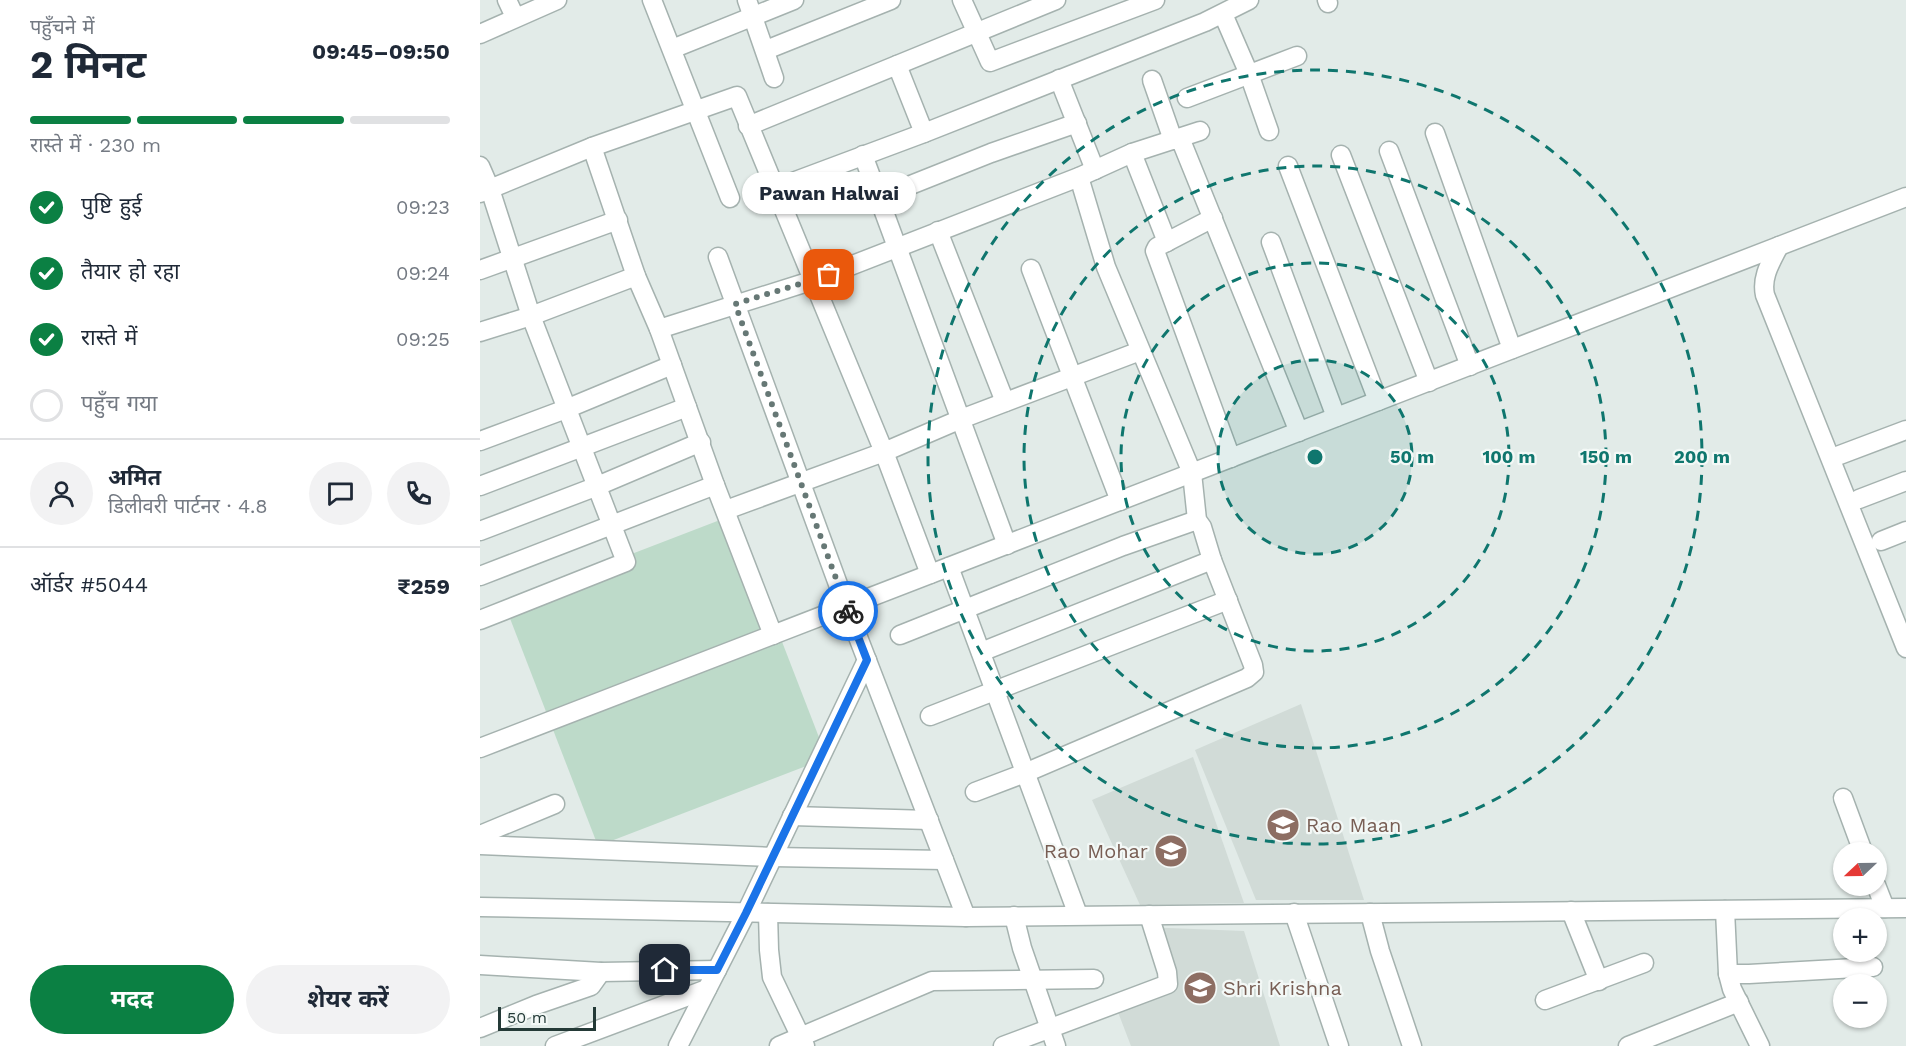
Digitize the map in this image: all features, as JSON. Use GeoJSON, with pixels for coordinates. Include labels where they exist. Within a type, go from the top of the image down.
{"type":"FeatureCollection","features":[{"type":"Feature","properties":{"kind":"street"},"geometry":{"type":"LineString","coordinates":[[507,0],[515,17]]}},
{"type":"Feature","properties":{"kind":"street"},"geometry":{"type":"LineString","coordinates":[[480,34],[556,0]]}},
{"type":"Feature","properties":{"kind":"street"},"geometry":{"type":"LineString","coordinates":[[652,0],[729,198]]}},
{"type":"Feature","properties":{"kind":"street"},"geometry":{"type":"LineString","coordinates":[[672,49],[751,8],[794,0]]}},
{"type":"Feature","properties":{"kind":"street"},"geometry":{"type":"LineString","coordinates":[[766,50],[868,4],[891,0]]}},
{"type":"Feature","properties":{"kind":"street"},"geometry":{"type":"LineString","coordinates":[[962,0],[989,61],[992,62],[1155,0]]}},
{"type":"Feature","properties":{"kind":"street"},"geometry":{"type":"LineString","coordinates":[[748,126],[1056,0]]}},
{"type":"Feature","properties":{"kind":"street"},"geometry":{"type":"LineString","coordinates":[[774,189],[924,133],[1223,14],[1249,0]]}},
{"type":"Feature","properties":{"kind":"street"},"geometry":{"type":"LineString","coordinates":[[751,8],[774,78]]}},
{"type":"Feature","properties":{"kind":"street"},"geometry":{"type":"LineString","coordinates":[[1223,14],[1249,74],[1269,131]]}},
{"type":"Feature","properties":{"kind":"street"},"geometry":{"type":"LineString","coordinates":[[1187,98],[1297,56]]}},
{"type":"Feature","properties":{"kind":"street"},"geometry":{"type":"LineString","coordinates":[[897,65],[924,133]]}},
{"type":"Feature","properties":{"kind":"street"},"geometry":{"type":"LineString","coordinates":[[975,792],[1247,678],[1254,672],[1202,527],[1197,520],[1192,473],[1106,267],[1077,123],[1059,79]]}},
{"type":"Feature","properties":{"kind":"street"},"geometry":{"type":"LineString","coordinates":[[1152,80],[1176,139],[1213,218],[1299,432]]}},
{"type":"Feature","properties":{"kind":"street"},"geometry":{"type":"LineString","coordinates":[[485,191],[592,147],[737,96],[884,452],[930,574]]}},
{"type":"Feature","properties":{"kind":"street"},"geometry":{"type":"LineString","coordinates":[[878,198],[991,153],[1077,123]]}},
{"type":"Feature","properties":{"kind":"street"},"geometry":{"type":"LineString","coordinates":[[659,329],[814,280],[1087,173],[1132,153],[1200,131]]}},
{"type":"Feature","properties":{"kind":"street"},"geometry":{"type":"LineString","coordinates":[[1435,133],[1512,349]]}},
{"type":"Feature","properties":{"kind":"street"},"geometry":{"type":"LineString","coordinates":[[592,147],[636,276],[659,329],[715,485],[773,635]]}},
{"type":"Feature","properties":{"kind":"street"},"geometry":{"type":"LineString","coordinates":[[1389,151],[1470,366]]}},
{"type":"Feature","properties":{"kind":"street"},"geometry":{"type":"LineString","coordinates":[[1132,153],[1167,242]]}},
{"type":"Feature","properties":{"kind":"street"},"geometry":{"type":"LineString","coordinates":[[863,155],[1006,544]]}},
{"type":"Feature","properties":{"kind":"street"},"geometry":{"type":"LineString","coordinates":[[1341,155],[1429,382]]}},
{"type":"Feature","properties":{"kind":"street"},"geometry":{"type":"LineString","coordinates":[[480,166],[485,191],[513,258],[531,316],[595,487],[626,562],[480,620]]}},
{"type":"Feature","properties":{"kind":"street"},"geometry":{"type":"LineString","coordinates":[[1288,166],[1378,401]]}},
{"type":"Feature","properties":{"kind":"street"},"geometry":{"type":"LineString","coordinates":[[480,748],[1906,197]]}},
{"type":"Feature","properties":{"kind":"street"},"geometry":{"type":"LineString","coordinates":[[1213,218],[1157,247],[1156,256],[1231,458]]}},
{"type":"Feature","properties":{"kind":"street"},"geometry":{"type":"LineString","coordinates":[[480,270],[618,220]]}},
{"type":"Feature","properties":{"kind":"street"},"geometry":{"type":"LineString","coordinates":[[938,231],[1005,402]]}},
{"type":"Feature","properties":{"kind":"street"},"geometry":{"type":"LineString","coordinates":[[1271,242],[1336,417]]}},
{"type":"Feature","properties":{"kind":"street"},"geometry":{"type":"LineString","coordinates":[[1779,246],[1765,276],[1763,286],[1765,295],[1906,648]]}},
{"type":"Feature","properties":{"kind":"street"},"geometry":{"type":"LineString","coordinates":[[718,257],[846,606],[966,916]]}},
{"type":"Feature","properties":{"kind":"street"},"geometry":{"type":"LineString","coordinates":[[1031,269],[1120,501]]}},
{"type":"Feature","properties":{"kind":"street"},"geometry":{"type":"LineString","coordinates":[[480,332],[531,316],[636,276]]}},
{"type":"Feature","properties":{"kind":"street"},"geometry":{"type":"LineString","coordinates":[[726,510],[884,452],[961,419],[1140,351]]}},
{"type":"Feature","properties":{"kind":"street"},"geometry":{"type":"LineString","coordinates":[[480,441],[566,409],[672,365]]}},
{"type":"Feature","properties":{"kind":"street"},"geometry":{"type":"LineString","coordinates":[[480,486],[687,407]]}},
{"type":"Feature","properties":{"kind":"street"},"geometry":{"type":"LineString","coordinates":[[1837,456],[1906,430]]}},
{"type":"Feature","properties":{"kind":"street"},"geometry":{"type":"LineString","coordinates":[[480,531],[595,487],[700,442]]}},
{"type":"Feature","properties":{"kind":"street"},"geometry":{"type":"LineString","coordinates":[[1859,499],[1906,481]]}},
{"type":"Feature","properties":{"kind":"street"},"geometry":{"type":"LineString","coordinates":[[480,576],[715,485]]}},
{"type":"Feature","properties":{"kind":"street"},"geometry":{"type":"LineString","coordinates":[[900,635],[1123,546],[1197,520]]}},
{"type":"Feature","properties":{"kind":"street"},"geometry":{"type":"LineString","coordinates":[[1881,541],[1906,531]]}},
{"type":"Feature","properties":{"kind":"street"},"geometry":{"type":"LineString","coordinates":[[981,652],[1212,560]]}},
{"type":"Feature","properties":{"kind":"street"},"geometry":{"type":"LineString","coordinates":[[950,567],[1078,915]]}},
{"type":"Feature","properties":{"kind":"street"},"geometry":{"type":"LineString","coordinates":[[930,716],[1228,600]]}},
{"type":"Feature","properties":{"kind":"street"},"geometry":{"type":"LineString","coordinates":[[678,1046],[746,913],[867,660]]}},
{"type":"Feature","properties":{"kind":"street"},"geometry":{"type":"LineString","coordinates":[[1843,798],[1859,842]]}},
{"type":"Feature","properties":{"kind":"street"},"geometry":{"type":"LineString","coordinates":[[480,835],[555,804]]}},
{"type":"Feature","properties":{"kind":"street"},"geometry":{"type":"LineString","coordinates":[[792,816],[929,820]]}},
{"type":"Feature","properties":{"kind":"street"},"geometry":{"type":"LineString","coordinates":[[480,845],[773,857],[944,860]]}},
{"type":"Feature","properties":{"kind":"street"},"geometry":{"type":"LineString","coordinates":[[480,907],[966,916],[1833,909]]}},
{"type":"Feature","properties":{"kind":"street"},"geometry":{"type":"LineString","coordinates":[[1887,909],[1906,908]]}},
{"type":"Feature","properties":{"kind":"street"},"geometry":{"type":"LineString","coordinates":[[1725,910],[1728,974],[1758,1046]]}},
{"type":"Feature","properties":{"kind":"street"},"geometry":{"type":"LineString","coordinates":[[1571,911],[1599,981]]}},
{"type":"Feature","properties":{"kind":"street"},"geometry":{"type":"LineString","coordinates":[[768,913],[772,977],[804,1042]]}},
{"type":"Feature","properties":{"kind":"street"},"geometry":{"type":"LineString","coordinates":[[1370,913],[1380,951],[1412,1046]]}},
{"type":"Feature","properties":{"kind":"street"},"geometry":{"type":"LineString","coordinates":[[1294,914],[1339,1046]]}},
{"type":"Feature","properties":{"kind":"street"},"geometry":{"type":"LineString","coordinates":[[1003,1046],[1168,984],[1167,972],[1149,915]]}},
{"type":"Feature","properties":{"kind":"street"},"geometry":{"type":"LineString","coordinates":[[1014,916],[1033,981],[1056,1046]]}},
{"type":"Feature","properties":{"kind":"street"},"geometry":{"type":"LineString","coordinates":[[1545,1000],[1644,963]]}},
{"type":"Feature","properties":{"kind":"street"},"geometry":{"type":"LineString","coordinates":[[480,964],[601,972],[717,970]]}},
{"type":"Feature","properties":{"kind":"street"},"geometry":{"type":"LineString","coordinates":[[1728,974],[1873,967]]}},
{"type":"Feature","properties":{"kind":"street"},"geometry":{"type":"LineString","coordinates":[[480,1028],[591,986],[601,972]]}},
{"type":"Feature","properties":{"kind":"street"},"geometry":{"type":"LineString","coordinates":[[779,1046],[804,1042],[932,981],[1094,980]]}},
{"type":"Feature","properties":{"kind":"street"},"geometry":{"type":"LineString","coordinates":[[555,1046],[707,989]]}},
{"type":"Feature","properties":{"kind":"street"},"geometry":{"type":"LineString","coordinates":[[1628,1046],[1739,1002]]}},
{"type":"Feature","properties":{"kind":"shaded area","name":"Rao Maan"},"geometry":{"type":"Polygon","coordinates":[[[1301,704],[1364,900],[1256,900],[1195,750],[1301,704]]]}},
{"type":"Feature","properties":{"kind":"shaded area","name":"Rao Mohar"},"geometry":{"type":"Polygon","coordinates":[[[1193,757],[1244,903],[1140,905],[1092,800],[1193,757]]]}},
{"type":"Feature","properties":{"kind":"shaded area","name":"Shri Krishna"},"geometry":{"type":"Polygon","coordinates":[[[1143,927],[1244,931],[1280,1046],[1131,1046],[1111,994],[1163,982],[1143,927]]]}},
{"type":"Feature","properties":{"kind":"green space"},"geometry":{"type":"Polygon","coordinates":[[[733,515],[827,758],[598,846],[504,603],[733,515]]]}},
{"type":"Feature","properties":{"kind":"way so far"},"geometry":{"type":"LineString","coordinates":[[829,275],[735,304],[848,611]]}},
{"type":"Feature","properties":{"kind":"place","name":"Pawan Halwai"},"geometry":{"type":"Point","coordinates":[829,275]}},
{"type":"Feature","properties":{"kind":"place","name":"Rao Maan"},"geometry":{"type":"Point","coordinates":[1283,825]}},
{"type":"Feature","properties":{"kind":"place","name":"Rao Mohar"},"geometry":{"type":"Point","coordinates":[1171,851]}},
{"type":"Feature","properties":{"kind":"place","name":"Shri Krishna"},"geometry":{"type":"Point","coordinates":[1200,988]}},
{"type":"Feature","properties":{"kind":"route"},"geometry":{"type":"LineString","coordinates":[[665,970],[717,970],[867,660],[848,611]]}}]}
